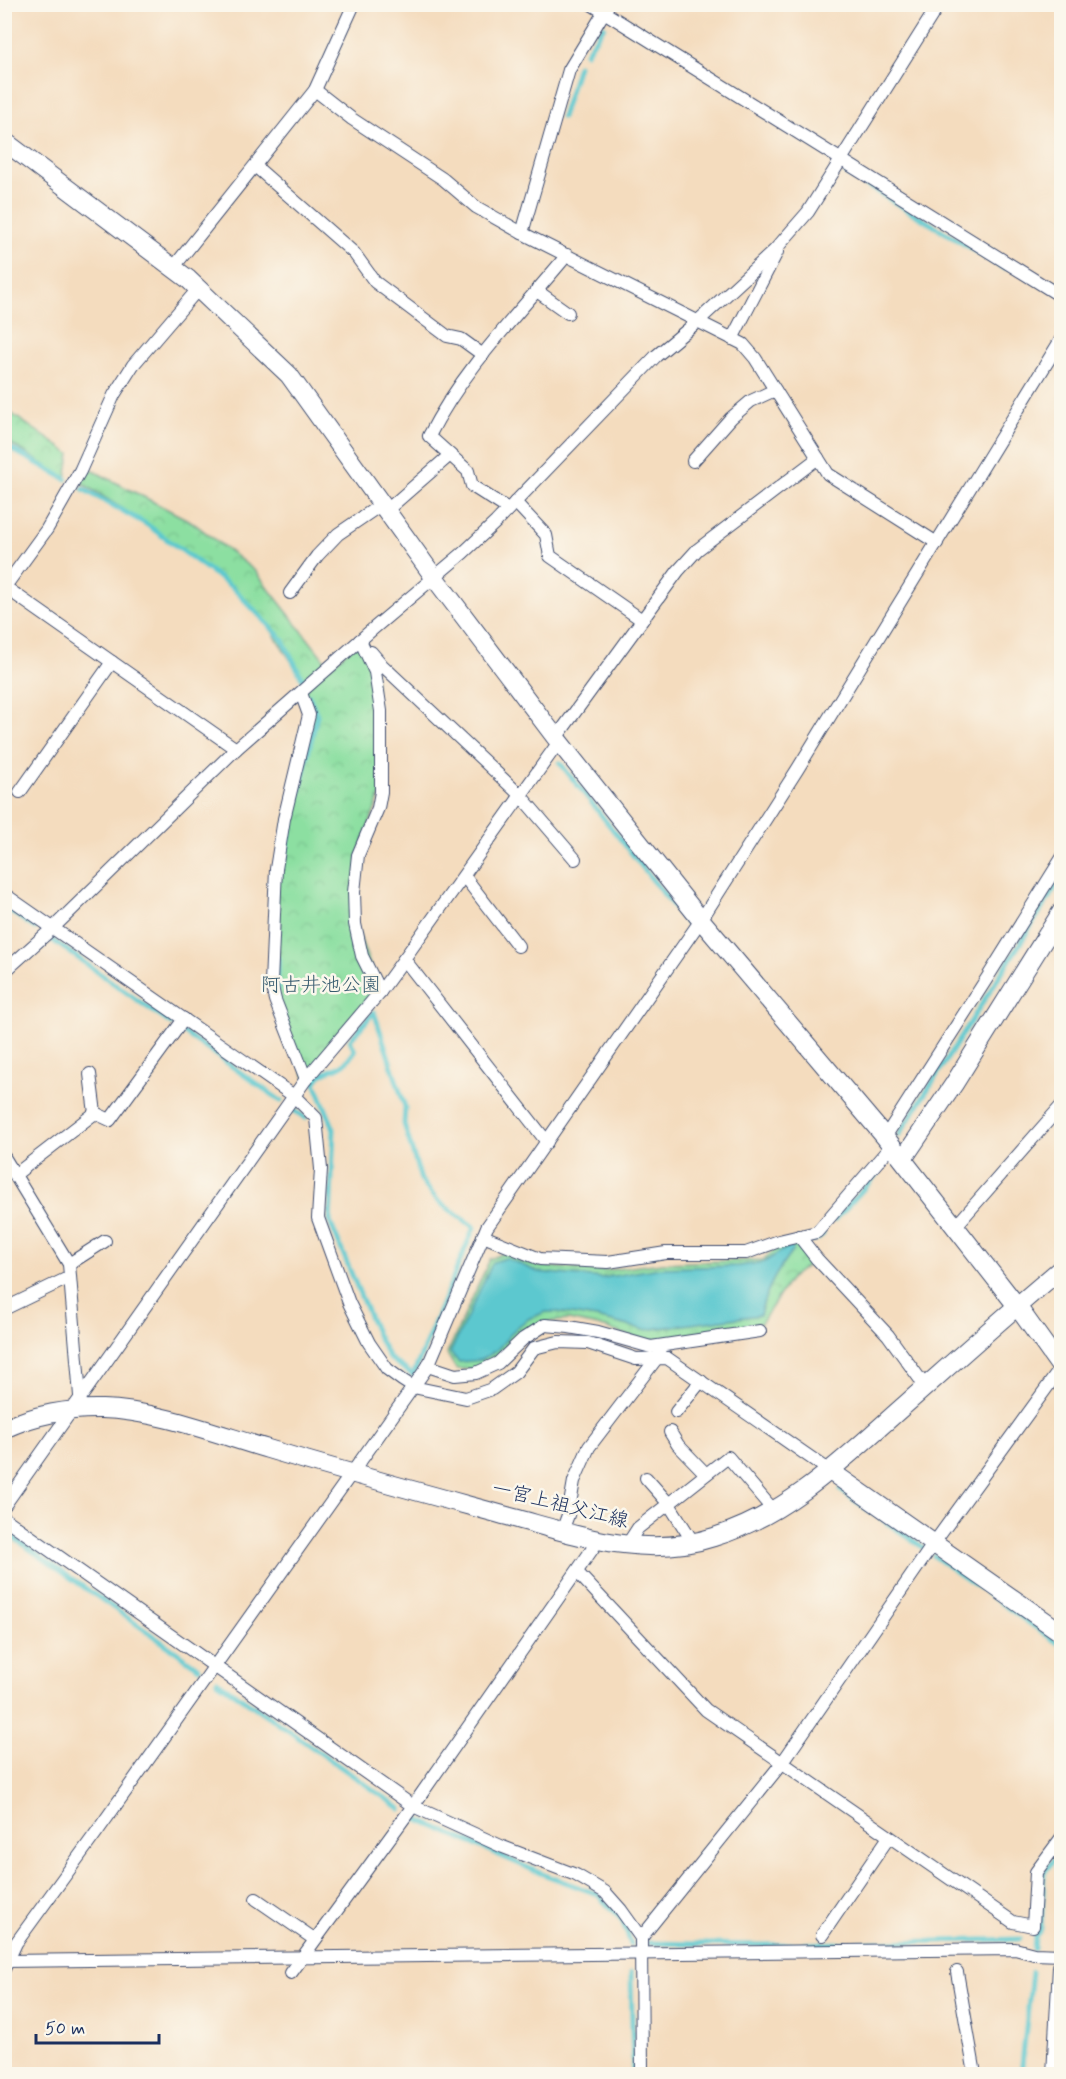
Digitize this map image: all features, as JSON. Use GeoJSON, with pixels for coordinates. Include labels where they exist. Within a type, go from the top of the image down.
{"type":"FeatureCollection","features":[{"type":"Feature","properties":{"kind":"street"},"geometry":{"type":"LineString","coordinates":[[173,268],[315,90],[354,4]]}},
{"type":"Feature","properties":{"kind":"street"},"geometry":{"type":"LineString","coordinates":[[591,4],[606,9],[841,161],[1062,297]]}},
{"type":"Feature","properties":{"kind":"street"},"geometry":{"type":"LineString","coordinates":[[4,972],[54,927],[236,749],[463,553],[656,356],[697,322],[784,239],[808,212],[939,4]]}},
{"type":"Feature","properties":{"kind":"street"},"geometry":{"type":"LineString","coordinates":[[522,233],[568,70],[606,9]]}},
{"type":"Feature","properties":{"kind":"street"},"geometry":{"type":"LineString","coordinates":[[315,90],[352,119],[443,179],[476,207],[522,233],[743,344],[828,474],[936,543]]}},
{"type":"Feature","properties":{"kind":"street"},"geometry":{"type":"LineString","coordinates":[[5,143],[173,268],[289,375],[434,577],[556,738],[701,920],[893,1147],[1017,1306],[1061,1369],[934,1543],[782,1763],[641,1938]]}},
{"type":"Feature","properties":{"kind":"street"},"geometry":{"type":"LineString","coordinates":[[255,166],[354,253],[375,282],[447,336],[461,339],[483,355]]}},
{"type":"Feature","properties":{"kind":"street"},"geometry":{"type":"LineString","coordinates":[[732,339],[784,239]]}},
{"type":"Feature","properties":{"kind":"street"},"geometry":{"type":"LineString","coordinates":[[567,255],[483,355],[453,395],[429,436],[468,471],[472,486],[511,506],[546,535],[550,556],[642,620]]}},
{"type":"Feature","properties":{"kind":"street"},"geometry":{"type":"LineString","coordinates":[[198,289],[133,365],[114,395],[80,471],[47,529],[5,587],[236,749]]}},
{"type":"Feature","properties":{"kind":"street"},"geometry":{"type":"LineString","coordinates":[[537,291],[568,313]]}},
{"type":"Feature","properties":{"kind":"street"},"geometry":{"type":"LineString","coordinates":[[1062,338],[797,770],[701,920],[487,1227],[428,1366],[214,1667],[10,1942],[6,1963],[1015,1949],[1034,1954],[1062,1955]]}},
{"type":"Feature","properties":{"kind":"street"},"geometry":{"type":"LineString","coordinates":[[693,461],[730,418],[751,401],[775,390]]}},
{"type":"Feature","properties":{"kind":"street"},"geometry":{"type":"LineString","coordinates":[[290,593],[317,556],[338,534],[384,507],[450,455]]}},
{"type":"Feature","properties":{"kind":"street"},"geometry":{"type":"LineString","coordinates":[[4,1506],[306,1079],[380,992],[464,876],[556,746],[556,738],[678,571],[697,550],[818,458]]}},
{"type":"Feature","properties":{"kind":"street"},"geometry":{"type":"LineString","coordinates":[[360,640],[382,665],[521,796],[575,859]]}},
{"type":"Feature","properties":{"kind":"street"},"geometry":{"type":"LineString","coordinates":[[360,640],[375,672],[381,711],[381,773],[378,808],[358,855],[354,892],[355,924],[362,956],[380,992]]}},
{"type":"Feature","properties":{"kind":"street"},"geometry":{"type":"LineString","coordinates":[[20,792],[112,662]]}},
{"type":"Feature","properties":{"kind":"street"},"geometry":{"type":"LineString","coordinates":[[301,693],[309,715],[284,819],[276,869],[271,983],[275,1000],[306,1079]]}},
{"type":"Feature","properties":{"kind":"street"},"geometry":{"type":"LineString","coordinates":[[893,1147],[989,975],[1062,858]]}},
{"type":"Feature","properties":{"kind":"street"},"geometry":{"type":"LineString","coordinates":[[464,876],[518,946]]}},
{"type":"Feature","properties":{"kind":"street"},"geometry":{"type":"LineString","coordinates":[[4,894],[294,1096],[316,1118],[321,1169],[318,1218],[349,1303],[369,1343],[387,1369],[413,1387],[466,1398],[492,1389],[516,1372],[534,1348],[558,1342],[588,1343],[636,1359],[667,1358],[1062,1632]]}},
{"type":"Feature","properties":{"kind":"street"},"geometry":{"type":"LineString","coordinates":[[483,1236],[540,1259],[608,1262],[666,1253],[746,1253],[779,1241],[818,1232],[893,1147],[954,1084],[1062,910]]}},
{"type":"Feature","properties":{"kind":"street"},"geometry":{"type":"LineString","coordinates":[[404,959],[547,1142]]}},
{"type":"Feature","properties":{"kind":"street"},"geometry":{"type":"LineString","coordinates":[[95,1113],[110,1120],[184,1019]]}},
{"type":"Feature","properties":{"kind":"street"},"geometry":{"type":"LineString","coordinates":[[90,1074],[95,1113]]}},
{"type":"Feature","properties":{"kind":"street"},"geometry":{"type":"LineString","coordinates":[[955,1227],[1062,1105]]}},
{"type":"Feature","properties":{"kind":"street"},"geometry":{"type":"LineString","coordinates":[[16,1174],[95,1113]]}},
{"type":"Feature","properties":{"kind":"street"},"geometry":{"type":"LineString","coordinates":[[4,1156],[69,1270],[76,1403]]}},
{"type":"Feature","properties":{"kind":"street"},"geometry":{"type":"LineString","coordinates":[[800,1236],[817,1259],[888,1335],[926,1386]]}},
{"type":"Feature","properties":{"kind":"street"},"geometry":{"type":"LineString","coordinates":[[4,1309],[69,1270],[105,1241]]}},
{"type":"Feature","properties":{"kind":"street","name":"一宮上祖父江線"},"geometry":{"type":"LineString","coordinates":[[4,1429],[46,1416],[76,1403],[157,1417],[352,1474],[597,1541],[651,1548],[693,1542],[715,1537],[774,1511],[830,1471],[1062,1268]]}},
{"type":"Feature","properties":{"kind":"street"},"geometry":{"type":"LineString","coordinates":[[428,1366],[455,1375],[476,1373],[498,1363],[523,1339],[545,1325],[598,1332],[651,1347],[760,1331]]}},
{"type":"Feature","properties":{"kind":"street"},"geometry":{"type":"LineString","coordinates":[[562,1531],[568,1515],[574,1482],[589,1447],[666,1346]]}},
{"type":"Feature","properties":{"kind":"street"},"geometry":{"type":"LineString","coordinates":[[676,1412],[701,1381]]}},
{"type":"Feature","properties":{"kind":"street"},"geometry":{"type":"LineString","coordinates":[[670,1432],[678,1445],[706,1474]]}},
{"type":"Feature","properties":{"kind":"street"},"geometry":{"type":"LineString","coordinates":[[627,1545],[638,1528],[728,1457],[774,1511]]}},
{"type":"Feature","properties":{"kind":"street"},"geometry":{"type":"LineString","coordinates":[[645,1478],[669,1504],[693,1542]]}},
{"type":"Feature","properties":{"kind":"street"},"geometry":{"type":"LineString","coordinates":[[4,1518],[413,1806],[503,1847],[576,1875],[605,1892],[641,1938],[642,2074]]}},
{"type":"Feature","properties":{"kind":"street"},"geometry":{"type":"LineString","coordinates":[[291,1973],[413,1806],[597,1541]]}},
{"type":"Feature","properties":{"kind":"street"},"geometry":{"type":"LineString","coordinates":[[577,1572],[706,1710],[1013,1922],[1033,1926],[1036,1872],[1062,1837]]}},
{"type":"Feature","properties":{"kind":"street"},"geometry":{"type":"LineString","coordinates":[[822,1935],[889,1837]]}},
{"type":"Feature","properties":{"kind":"street"},"geometry":{"type":"LineString","coordinates":[[256,1899],[314,1939]]}},
{"type":"Feature","properties":{"kind":"street"},"geometry":{"type":"LineString","coordinates":[[1058,2068],[1062,1966]]}},
{"type":"Feature","properties":{"kind":"street"},"geometry":{"type":"LineString","coordinates":[[957,1972],[975,2074]]}},
{"type":"Feature","properties":{"kind":"green space"},"geometry":{"type":"Polygon","coordinates":[[[5,409],[70,454],[66,479],[5,440],[5,409]]]}},
{"type":"Feature","properties":{"kind":"green space","name":"阿古井池公園"},"geometry":{"type":"Polygon","coordinates":[[[82,465],[192,522],[255,571],[330,667],[360,640],[375,672],[381,793],[358,855],[355,924],[380,992],[306,1079],[275,1000],[276,869],[309,715],[301,693],[308,687],[266,622],[233,588],[147,524],[75,479],[82,465]]]}},
{"type":"Feature","properties":{"kind":"green space"},"geometry":{"type":"Polygon","coordinates":[[[792,1242],[813,1261],[791,1278],[761,1323],[650,1342],[598,1326],[569,1320],[545,1322],[525,1330],[496,1358],[474,1369],[456,1369],[447,1354],[490,1259],[504,1253],[536,1266],[603,1271],[662,1263],[763,1260],[781,1244],[792,1242]]]}},
{"type":"Feature","properties":{"kind":"water"},"geometry":{"type":"Polygon","coordinates":[[[791,1245],[793,1250],[773,1281],[760,1315],[645,1330],[597,1318],[546,1312],[530,1318],[517,1327],[497,1350],[481,1360],[459,1362],[450,1353],[493,1262],[506,1258],[538,1272],[602,1278],[660,1268],[739,1266],[764,1262],[791,1245]]]}},
{"type":"Feature","properties":{"kind":"waterway"},"geometry":{"type":"LineString","coordinates":[[586,53],[604,26]]}},
{"type":"Feature","properties":{"kind":"waterway"},"geometry":{"type":"LineString","coordinates":[[562,117],[578,66]]}},
{"type":"Feature","properties":{"kind":"waterway"},"geometry":{"type":"LineString","coordinates":[[846,173],[1004,268]]}},
{"type":"Feature","properties":{"kind":"waterway"},"geometry":{"type":"LineString","coordinates":[[4,445],[66,479]]}},
{"type":"Feature","properties":{"kind":"waterway"},"geometry":{"type":"LineString","coordinates":[[83,489],[146,524],[233,588],[282,639],[303,680]]}},
{"type":"Feature","properties":{"kind":"waterway"},"geometry":{"type":"LineString","coordinates":[[283,860],[317,715],[309,696]]}},
{"type":"Feature","properties":{"kind":"waterway"},"geometry":{"type":"LineString","coordinates":[[560,763],[689,926]]}},
{"type":"Feature","properties":{"kind":"waterway"},"geometry":{"type":"LineString","coordinates":[[899,1135],[1062,877]]}},
{"type":"Feature","properties":{"kind":"waterway"},"geometry":{"type":"LineString","coordinates":[[4,907],[35,928]]}},
{"type":"Feature","properties":{"kind":"waterway"},"geometry":{"type":"LineString","coordinates":[[51,939],[171,1024]]}},
{"type":"Feature","properties":{"kind":"waterway"},"geometry":{"type":"LineString","coordinates":[[277,989],[278,959]]}},
{"type":"Feature","properties":{"kind":"waterway"},"geometry":{"type":"LineString","coordinates":[[374,1012],[405,1107],[404,1124],[421,1180],[438,1201],[474,1227],[413,1375],[389,1358],[377,1335],[330,1222],[334,1129],[315,1083],[325,1072],[345,1063],[355,1051],[350,1040],[374,1012]]}},
{"type":"Feature","properties":{"kind":"waterway"},"geometry":{"type":"LineString","coordinates":[[183,1032],[281,1101]]}},
{"type":"Feature","properties":{"kind":"waterway"},"geometry":{"type":"LineString","coordinates":[[292,1109],[305,1118]]}},
{"type":"Feature","properties":{"kind":"waterway"},"geometry":{"type":"LineString","coordinates":[[835,1220],[876,1175]]}},
{"type":"Feature","properties":{"kind":"waterway"},"geometry":{"type":"LineString","coordinates":[[809,1241],[823,1234]]}},
{"type":"Feature","properties":{"kind":"waterway"},"geometry":{"type":"LineString","coordinates":[[840,1490],[924,1548]]}},
{"type":"Feature","properties":{"kind":"waterway"},"geometry":{"type":"LineString","coordinates":[[4,1531],[199,1668]]}},
{"type":"Feature","properties":{"kind":"waterway"},"geometry":{"type":"LineString","coordinates":[[934,1556],[1062,1646]]}},
{"type":"Feature","properties":{"kind":"waterway"},"geometry":{"type":"LineString","coordinates":[[217,1681],[401,1809]]}},
{"type":"Feature","properties":{"kind":"waterway"},"geometry":{"type":"LineString","coordinates":[[414,1818],[540,1873],[597,1894],[622,1920],[631,1944]]}},
{"type":"Feature","properties":{"kind":"waterway"},"geometry":{"type":"LineString","coordinates":[[1034,1949],[1035,1938],[1041,1928],[1044,1873],[1062,1848]]}},
{"type":"Feature","properties":{"kind":"waterway"},"geometry":{"type":"LineString","coordinates":[[649,1943],[761,1945],[1020,1939]]}},
{"type":"Feature","properties":{"kind":"waterway"},"geometry":{"type":"LineString","coordinates":[[1021,2074],[1032,1972]]}},
{"type":"Feature","properties":{"kind":"waterway"},"geometry":{"type":"LineString","coordinates":[[631,1973],[633,2074]]}}]}
